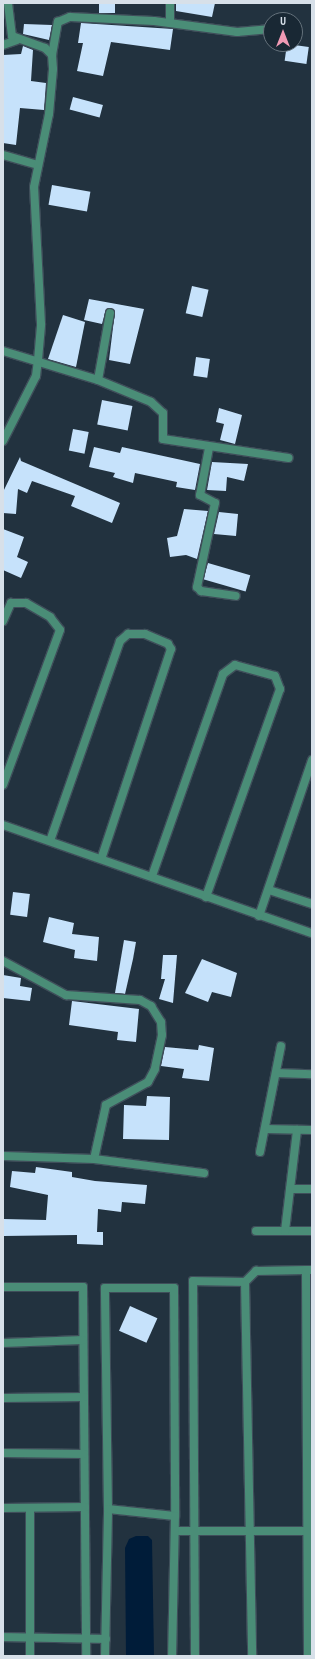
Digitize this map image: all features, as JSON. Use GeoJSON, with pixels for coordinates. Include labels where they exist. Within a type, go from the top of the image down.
{"type":"FeatureCollection","features":[{"type":"Feature","properties":{"kind":"street"},"geometry":{"type":"LineString","coordinates":[[7,3],[11,34],[16,40]]}},
{"type":"Feature","properties":{"kind":"street"},"geometry":{"type":"LineString","coordinates":[[170,3],[170,23]]}},
{"type":"Feature","properties":{"kind":"street"},"geometry":{"type":"LineString","coordinates":[[3,441],[36,376],[41,324],[34,209],[38,165],[52,92],[52,55],[58,22],[62,19],[170,23],[237,32],[263,30]]}},
{"type":"Feature","properties":{"kind":"street"},"geometry":{"type":"LineString","coordinates":[[3,45],[16,40],[41,45],[52,55]]}},
{"type":"Feature","properties":{"kind":"street"},"geometry":{"type":"LineString","coordinates":[[3,155],[38,165]]}},
{"type":"Feature","properties":{"kind":"street"},"geometry":{"type":"LineString","coordinates":[[98,380],[110,313]]}},
{"type":"Feature","properties":{"kind":"street"},"geometry":{"type":"LineString","coordinates":[[3,351],[38,360],[98,380],[161,409],[163,439],[209,448],[289,458]]}},
{"type":"Feature","properties":{"kind":"street"},"geometry":{"type":"LineString","coordinates":[[209,448],[200,495],[215,503],[197,587],[201,591],[236,596]]}},
{"type":"Feature","properties":{"kind":"street"},"geometry":{"type":"LineString","coordinates":[[3,621],[11,603],[26,603],[50,617],[60,630],[3,785]]}},
{"type":"Feature","properties":{"kind":"street"},"geometry":{"type":"LineString","coordinates":[[50,841],[120,641],[128,634],[145,634],[168,644],[171,649],[101,858]]}},
{"type":"Feature","properties":{"kind":"street"},"geometry":{"type":"LineString","coordinates":[[152,876],[223,674],[235,665],[275,676],[280,689],[206,897]]}},
{"type":"Feature","properties":{"kind":"street"},"geometry":{"type":"LineString","coordinates":[[259,916],[312,760]]}},
{"type":"Feature","properties":{"kind":"street"},"geometry":{"type":"LineString","coordinates":[[3,825],[152,876],[259,916],[312,933]]}},
{"type":"Feature","properties":{"kind":"street"},"geometry":{"type":"LineString","coordinates":[[269,890],[312,904]]}},
{"type":"Feature","properties":{"kind":"street"},"geometry":{"type":"LineString","coordinates":[[3,961],[66,995],[140,1000],[151,1006],[161,1022],[155,1069],[148,1082],[106,1105],[94,1160]]}},
{"type":"Feature","properties":{"kind":"street"},"geometry":{"type":"LineString","coordinates":[[260,1152],[281,1046]]}},
{"type":"Feature","properties":{"kind":"street"},"geometry":{"type":"LineString","coordinates":[[276,1073],[312,1074]]}},
{"type":"Feature","properties":{"kind":"street"},"geometry":{"type":"LineString","coordinates":[[265,1129],[312,1130]]}},
{"type":"Feature","properties":{"kind":"street"},"geometry":{"type":"LineString","coordinates":[[285,1231],[297,1130]]}},
{"type":"Feature","properties":{"kind":"street"},"geometry":{"type":"LineString","coordinates":[[3,1156],[94,1160],[204,1173]]}},
{"type":"Feature","properties":{"kind":"street"},"geometry":{"type":"LineString","coordinates":[[290,1189],[312,1189]]}},
{"type":"Feature","properties":{"kind":"street"},"geometry":{"type":"LineString","coordinates":[[256,1231],[312,1231]]}},
{"type":"Feature","properties":{"kind":"street"},"geometry":{"type":"LineString","coordinates":[[195,1656],[192,1531],[193,1281],[245,1282],[256,1271],[309,1270],[308,1656]]}},
{"type":"Feature","properties":{"kind":"street"},"geometry":{"type":"LineString","coordinates":[[245,1282],[252,1656]]}},
{"type":"Feature","properties":{"kind":"street"},"geometry":{"type":"LineString","coordinates":[[3,1287],[83,1287],[86,1656]]}},
{"type":"Feature","properties":{"kind":"street"},"geometry":{"type":"LineString","coordinates":[[105,1656],[108,1509],[105,1288],[174,1288],[175,1531],[172,1656]]}},
{"type":"Feature","properties":{"kind":"street"},"geometry":{"type":"LineString","coordinates":[[3,1343],[83,1340]]}},
{"type":"Feature","properties":{"kind":"street"},"geometry":{"type":"LineString","coordinates":[[3,1398],[84,1397]]}},
{"type":"Feature","properties":{"kind":"street"},"geometry":{"type":"LineString","coordinates":[[3,1454],[84,1454]]}},
{"type":"Feature","properties":{"kind":"street"},"geometry":{"type":"LineString","coordinates":[[3,1508],[85,1507]]}},
{"type":"Feature","properties":{"kind":"street"},"geometry":{"type":"LineString","coordinates":[[30,1508],[30,1656]]}},
{"type":"Feature","properties":{"kind":"street"},"geometry":{"type":"LineString","coordinates":[[108,1509],[175,1516]]}},
{"type":"Feature","properties":{"kind":"street"},"geometry":{"type":"LineString","coordinates":[[175,1531],[309,1531]]}},
{"type":"Feature","properties":{"kind":"street"},"geometry":{"type":"LineString","coordinates":[[3,1637],[106,1639]]}},
{"type":"Feature","properties":{"kind":"water"},"geometry":{"type":"Polygon","coordinates":[[[136,1536],[148,1536],[152,1540],[154,1656],[126,1656],[125,1548],[129,1539],[136,1536]]]}},
{"type":"Feature","properties":{"kind":"building"},"geometry":{"type":"Polygon","coordinates":[[[99,3],[115,3],[115,13],[99,13],[99,3]]]}},
{"type":"Feature","properties":{"kind":"building"},"geometry":{"type":"Polygon","coordinates":[[[176,3],[215,3],[212,17],[176,11],[176,3]]]}},
{"type":"Feature","properties":{"kind":"building"},"geometry":{"type":"Polygon","coordinates":[[[81,23],[173,29],[170,50],[111,42],[103,76],[77,71],[83,43],[78,43],[81,23]]]}},
{"type":"Feature","properties":{"kind":"building"},"geometry":{"type":"Polygon","coordinates":[[[24,24],[52,25],[49,40],[23,34],[24,24]]]}},
{"type":"Feature","properties":{"kind":"building"},"geometry":{"type":"Polygon","coordinates":[[[23,46],[33,50],[31,81],[46,83],[44,110],[20,108],[16,145],[3,143],[3,55],[21,54],[23,46]]]}},
{"type":"Feature","properties":{"kind":"building"},"geometry":{"type":"Polygon","coordinates":[[[303,46],[309,47],[306,64],[285,61],[286,52],[303,52],[303,46]]]}},
{"type":"Feature","properties":{"kind":"building"},"geometry":{"type":"Polygon","coordinates":[[[73,97],[103,105],[100,118],[70,110],[73,97]]]}},
{"type":"Feature","properties":{"kind":"building"},"geometry":{"type":"Polygon","coordinates":[[[52,185],[90,192],[87,211],[49,205],[52,185]]]}},
{"type":"Feature","properties":{"kind":"building"},"geometry":{"type":"Polygon","coordinates":[[[192,286],[209,290],[202,317],[186,313],[192,286]]]}},
{"type":"Feature","properties":{"kind":"building"},"geometry":{"type":"Polygon","coordinates":[[[89,299],[144,309],[130,364],[109,360],[115,311],[106,309],[102,324],[84,320],[89,299]]]}},
{"type":"Feature","properties":{"kind":"building"},"geometry":{"type":"Polygon","coordinates":[[[63,315],[85,322],[76,367],[48,359],[63,315]]]}},
{"type":"Feature","properties":{"kind":"building"},"geometry":{"type":"Polygon","coordinates":[[[196,357],[210,359],[207,378],[193,376],[196,357]]]}},
{"type":"Feature","properties":{"kind":"building"},"geometry":{"type":"Polygon","coordinates":[[[102,400],[132,406],[128,430],[97,425],[102,400]]]}},
{"type":"Feature","properties":{"kind":"building"},"geometry":{"type":"Polygon","coordinates":[[[219,408],[242,415],[235,444],[220,440],[224,424],[216,422],[219,408]]]}},
{"type":"Feature","properties":{"kind":"building"},"geometry":{"type":"Polygon","coordinates":[[[73,429],[89,432],[85,454],[69,451],[73,429]]]}},
{"type":"Feature","properties":{"kind":"building"},"geometry":{"type":"Polygon","coordinates":[[[94,447],[120,453],[122,447],[200,464],[195,490],[176,487],[177,482],[135,473],[133,483],[113,477],[115,473],[89,467],[94,447]]]}},
{"type":"Feature","properties":{"kind":"building"},"geometry":{"type":"Polygon","coordinates":[[[20,457],[21,461],[120,503],[112,523],[71,506],[75,496],[32,481],[27,493],[18,489],[16,514],[3,513],[3,492],[20,457]]]}},
{"type":"Feature","properties":{"kind":"building"},"geometry":{"type":"Polygon","coordinates":[[[212,462],[248,464],[244,481],[227,477],[226,491],[207,490],[212,462]]]}},
{"type":"Feature","properties":{"kind":"building"},"geometry":{"type":"Polygon","coordinates":[[[184,509],[208,511],[197,559],[186,555],[170,557],[167,538],[177,536],[184,509]]]}},
{"type":"Feature","properties":{"kind":"building"},"geometry":{"type":"Polygon","coordinates":[[[219,512],[238,514],[236,536],[214,534],[219,512]]]}},
{"type":"Feature","properties":{"kind":"building"},"geometry":{"type":"Polygon","coordinates":[[[3,529],[24,537],[17,557],[28,562],[21,578],[3,570],[3,529]]]}},
{"type":"Feature","properties":{"kind":"building"},"geometry":{"type":"Polygon","coordinates":[[[208,563],[250,575],[246,591],[203,579],[208,563]]]}},
{"type":"Feature","properties":{"kind":"building"},"geometry":{"type":"Polygon","coordinates":[[[13,892],[30,894],[27,917],[10,915],[13,892]]]}},
{"type":"Feature","properties":{"kind":"building"},"geometry":{"type":"Polygon","coordinates":[[[49,917],[74,923],[72,934],[99,937],[97,961],[74,958],[75,950],[43,942],[49,917]]]}},
{"type":"Feature","properties":{"kind":"building"},"geometry":{"type":"Polygon","coordinates":[[[124,940],[136,942],[125,994],[115,993],[124,940]]]}},
{"type":"Feature","properties":{"kind":"building"},"geometry":{"type":"Polygon","coordinates":[[[163,955],[177,955],[173,1003],[159,999],[165,979],[161,979],[163,955]]]}},
{"type":"Feature","properties":{"kind":"building"},"geometry":{"type":"Polygon","coordinates":[[[202,959],[237,973],[231,997],[212,992],[208,1002],[185,993],[202,959]]]}},
{"type":"Feature","properties":{"kind":"building"},"geometry":{"type":"Polygon","coordinates":[[[3,975],[21,978],[20,986],[32,988],[30,1001],[3,998],[3,975]]]}},
{"type":"Feature","properties":{"kind":"building"},"geometry":{"type":"Polygon","coordinates":[[[72,1001],[139,1009],[136,1042],[117,1040],[118,1032],[69,1025],[72,1001]]]}},
{"type":"Feature","properties":{"kind":"building"},"geometry":{"type":"Polygon","coordinates":[[[199,1045],[214,1048],[209,1081],[182,1078],[184,1069],[161,1066],[165,1047],[198,1050],[199,1045]]]}},
{"type":"Feature","properties":{"kind":"building"},"geometry":{"type":"Polygon","coordinates":[[[147,1096],[170,1097],[169,1140],[123,1139],[124,1105],[146,1106],[147,1096]]]}},
{"type":"Feature","properties":{"kind":"building"},"geometry":{"type":"Polygon","coordinates":[[[36,1167],[72,1172],[72,1177],[95,1181],[147,1185],[145,1204],[122,1202],[121,1212],[98,1209],[97,1232],[103,1232],[103,1245],[77,1244],[77,1235],[3,1236],[4,1219],[46,1220],[48,1195],[10,1187],[12,1171],[35,1173],[36,1167]]]}},
{"type":"Feature","properties":{"kind":"building"},"geometry":{"type":"Polygon","coordinates":[[[130,1306],[157,1318],[146,1343],[119,1331],[130,1306]]]}}]}
